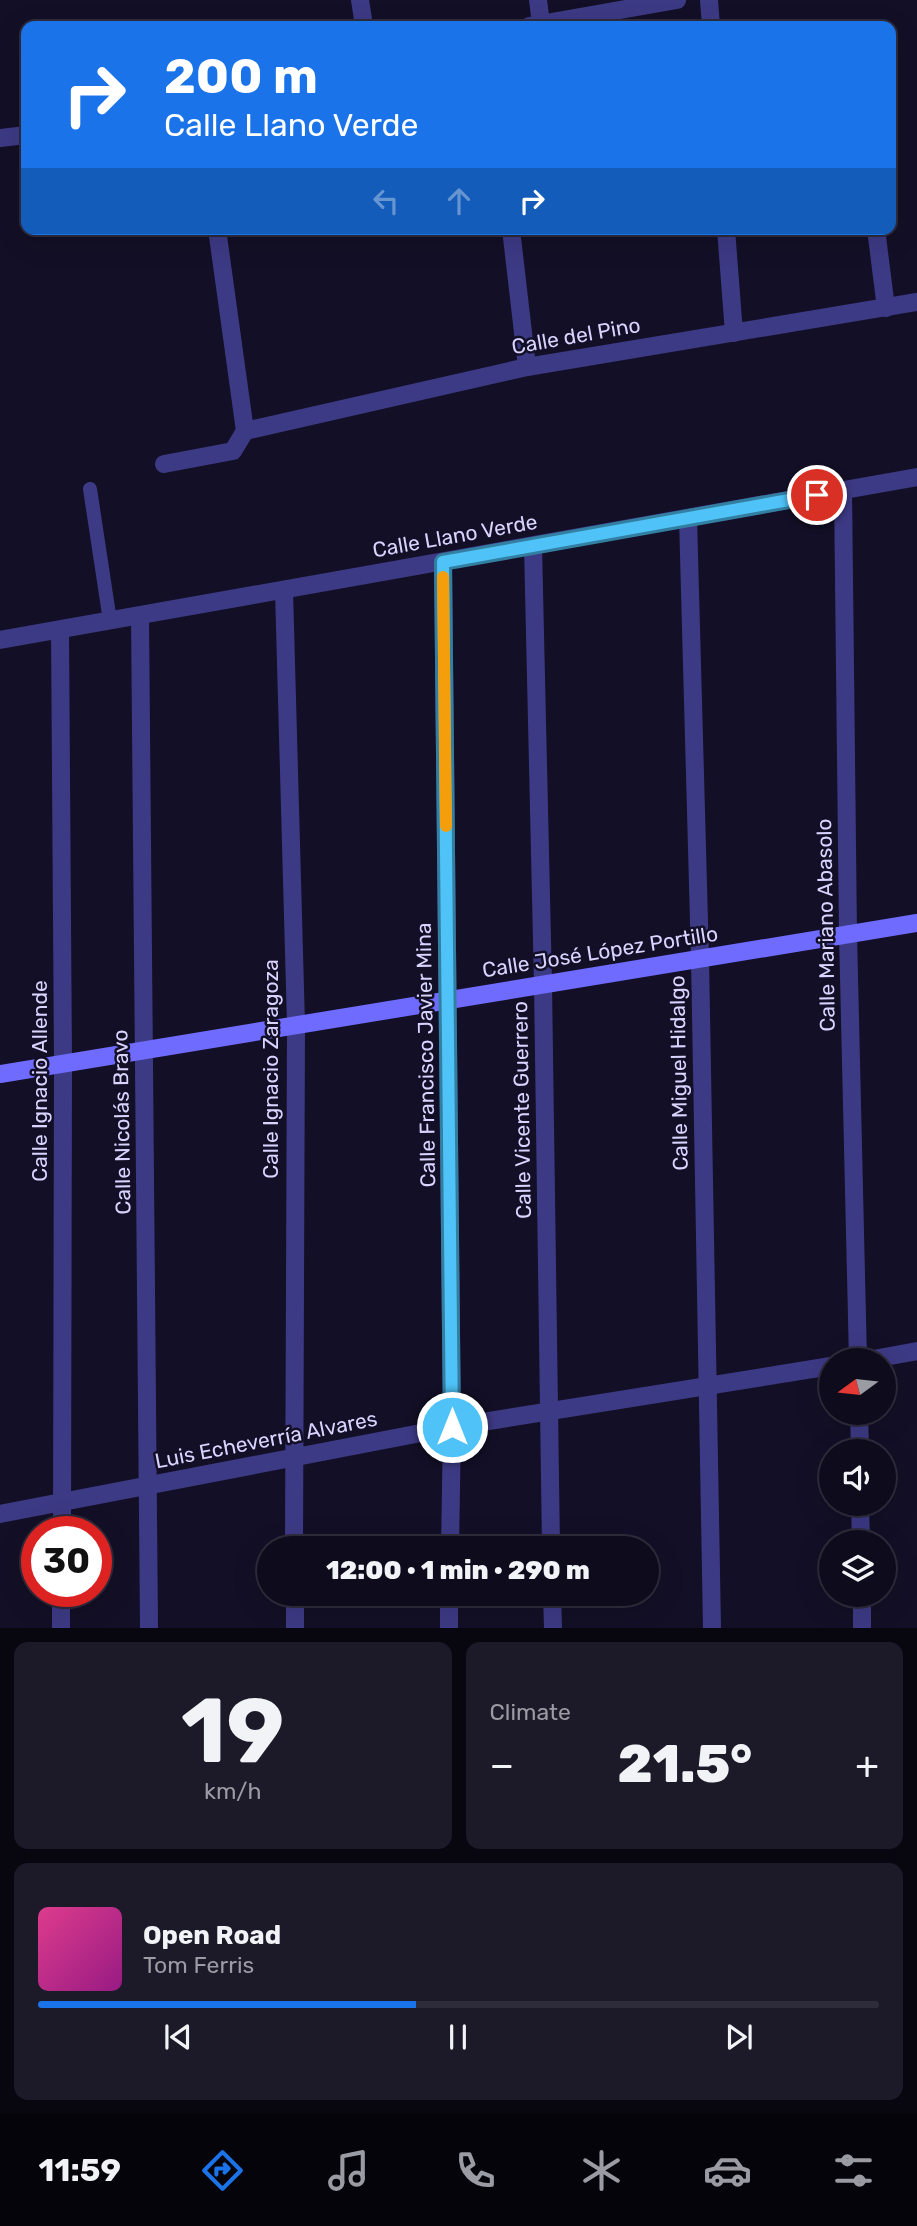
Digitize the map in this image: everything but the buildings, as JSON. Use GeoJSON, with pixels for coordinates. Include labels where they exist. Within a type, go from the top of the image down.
{"type":"FeatureCollection","features":[{"type":"Feature","properties":{"kind":"main road","name":"Calle José López Portillo"},"geometry":{"type":"LineString","coordinates":[[0,1074],[917,923]]}},
{"type":"Feature","properties":{"kind":"street"},"geometry":{"type":"LineString","coordinates":[[360,0],[363,21]]}},
{"type":"Feature","properties":{"kind":"street"},"geometry":{"type":"LineString","coordinates":[[535,21],[538,0]]}},
{"type":"Feature","properties":{"kind":"street"},"geometry":{"type":"LineString","coordinates":[[558,21],[677,0]]}},
{"type":"Feature","properties":{"kind":"street"},"geometry":{"type":"LineString","coordinates":[[709,0],[711,21]]}},
{"type":"Feature","properties":{"kind":"street"},"geometry":{"type":"LineString","coordinates":[[0,138],[21,136]]}},
{"type":"Feature","properties":{"kind":"street"},"geometry":{"type":"LineString","coordinates":[[164,464],[233,451],[245,431],[218,235]]}},
{"type":"Feature","properties":{"kind":"street"},"geometry":{"type":"LineString","coordinates":[[512,235],[527,367]]}},
{"type":"Feature","properties":{"kind":"street"},"geometry":{"type":"LineString","coordinates":[[726,235],[734,333]]}},
{"type":"Feature","properties":{"kind":"street"},"geometry":{"type":"LineString","coordinates":[[877,235],[886,308]]}},
{"type":"Feature","properties":{"kind":"street","name":"Calle del Pino"},"geometry":{"type":"LineString","coordinates":[[245,431],[527,367],[917,302]]}},
{"type":"Feature","properties":{"kind":"street","name":"Calle Llano Verde"},"geometry":{"type":"LineString","coordinates":[[0,640],[917,477]]}},
{"type":"Feature","properties":{"kind":"street","name":"Calle Mariano Abasolo"},"geometry":{"type":"LineString","coordinates":[[843,490],[848,934],[858,1348]]}},
{"type":"Feature","properties":{"kind":"street","name":"Calle Miguel Hidalgo"},"geometry":{"type":"LineString","coordinates":[[688,518],[700,958],[712,1628]]}},
{"type":"Feature","properties":{"kind":"street","name":"Calle Vicente Guerrero"},"geometry":{"type":"LineString","coordinates":[[533,545],[543,984],[551,1536]]}},
{"type":"Feature","properties":{"kind":"street","name":"Calle Francisco Javier Mina"},"geometry":{"type":"LineString","coordinates":[[443,562],[452,1427],[450,1536]]}},
{"type":"Feature","properties":{"kind":"street","name":"Calle Ignacio Zaragoza"},"geometry":{"type":"LineString","coordinates":[[284,590],[296,1025],[294,1536]]}},
{"type":"Feature","properties":{"kind":"street","name":"Calle Nicolás Bravo"},"geometry":{"type":"LineString","coordinates":[[140,616],[149,1628]]}},
{"type":"Feature","properties":{"kind":"street","name":"Calle Ignacio Allende"},"geometry":{"type":"LineString","coordinates":[[60,630],[62,1516]]}},
{"type":"Feature","properties":{"kind":"street"},"geometry":{"type":"LineString","coordinates":[[896,1355],[917,1351]]}},
{"type":"Feature","properties":{"kind":"street","name":"Luis Echeverría Alvares"},"geometry":{"type":"LineString","coordinates":[[0,1514],[452,1427],[819,1368]]}},
{"type":"Feature","properties":{"kind":"street"},"geometry":{"type":"LineString","coordinates":[[295,1606],[295,1628]]}},
{"type":"Feature","properties":{"kind":"street"},"geometry":{"type":"LineString","coordinates":[[449,1628],[450,1606]]}},
{"type":"Feature","properties":{"kind":"street"},"geometry":{"type":"LineString","coordinates":[[552,1606],[552,1628]]}},
{"type":"Feature","properties":{"kind":"street"},"geometry":{"type":"LineString","coordinates":[[61,1607],[61,1628]]}},
{"type":"Feature","properties":{"kind":"street"},"geometry":{"type":"LineString","coordinates":[[862,1607],[862,1628]]}},
{"type":"Feature","properties":{"kind":"lane"},"geometry":{"type":"LineString","coordinates":[[90,489],[110,621]]}},
{"type":"Feature","properties":{"kind":"slow traffic"},"geometry":{"type":"LineString","coordinates":[[443,577],[446,826]]}},
{"type":"Feature","properties":{"kind":"route"},"geometry":{"type":"LineString","coordinates":[[452,1427],[443,562],[817,495]]}}]}
